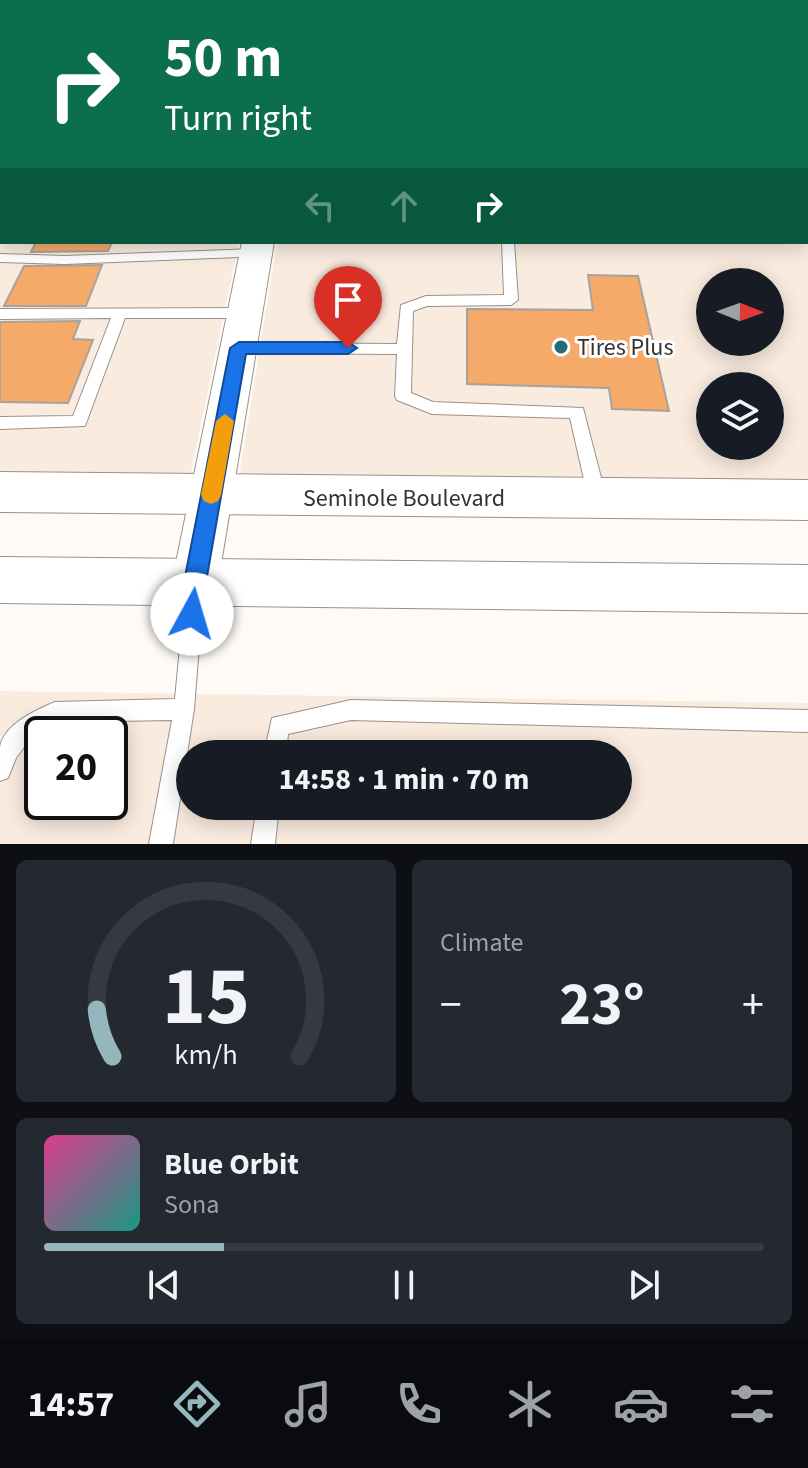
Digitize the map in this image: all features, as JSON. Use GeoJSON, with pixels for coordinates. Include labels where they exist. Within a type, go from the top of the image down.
{"type":"FeatureCollection","features":[{"type":"Feature","properties":{"kind":"main road","name":"Seminole Boulevard"},"geometry":{"type":"LineString","coordinates":[[0,492],[808,500]]}},
{"type":"Feature","properties":{"kind":"main road"},"geometry":{"type":"LineString","coordinates":[[0,580],[808,589]]}},
{"type":"Feature","properties":{"kind":"street"},"geometry":{"type":"LineString","coordinates":[[195,582],[257,247]]}},
{"type":"Feature","properties":{"kind":"lane"},"geometry":{"type":"LineString","coordinates":[[508,244],[511,300],[426,301],[406,308],[403,396],[432,408],[577,412],[598,499]]}},
{"type":"Feature","properties":{"kind":"lane"},"geometry":{"type":"LineString","coordinates":[[0,258],[65,260],[257,247]]}},
{"type":"Feature","properties":{"kind":"lane"},"geometry":{"type":"LineString","coordinates":[[0,314],[120,313],[403,349]]}},
{"type":"Feature","properties":{"kind":"lane"},"geometry":{"type":"LineString","coordinates":[[0,423],[79,422],[120,313]]}},
{"type":"Feature","properties":{"kind":"lane"},"geometry":{"type":"LineString","coordinates":[[182,740],[195,582]]}},
{"type":"Feature","properties":{"kind":"lane"},"geometry":{"type":"LineString","coordinates":[[0,770],[17,736],[37,720],[55,712],[184,709]]}},
{"type":"Feature","properties":{"kind":"lane"},"geometry":{"type":"LineString","coordinates":[[277,740],[279,725],[351,710],[808,721]]}},
{"type":"Feature","properties":{"kind":"lane"},"geometry":{"type":"LineString","coordinates":[[161,844],[176,797]]}},
{"type":"Feature","properties":{"kind":"lane"},"geometry":{"type":"LineString","coordinates":[[263,844],[266,820]]}},
{"type":"Feature","properties":{"kind":"shaded area"},"geometry":{"type":"Polygon","coordinates":[[[0,244],[239,244],[190,477],[0,473],[0,244]]]}},
{"type":"Feature","properties":{"kind":"shaded area"},"geometry":{"type":"Polygon","coordinates":[[[277,244],[808,244],[808,482],[239,478],[277,244]]]}},
{"type":"Feature","properties":{"kind":"shaded area"},"geometry":{"type":"Polygon","coordinates":[[[0,691],[808,703],[808,844],[0,844],[0,691]]]}},
{"type":"Feature","properties":{"kind":"building"},"geometry":{"type":"Polygon","coordinates":[[[35,244],[111,244],[108,251],[31,252],[35,244]]]}},
{"type":"Feature","properties":{"kind":"building"},"geometry":{"type":"Polygon","coordinates":[[[102,265],[86,306],[4,306],[24,266],[102,265]]]}},
{"type":"Feature","properties":{"kind":"building","name":"Tires Plus"},"geometry":{"type":"Polygon","coordinates":[[[588,275],[638,276],[669,411],[612,409],[609,388],[467,384],[467,309],[593,310],[588,275]]]}},
{"type":"Feature","properties":{"kind":"building"},"geometry":{"type":"Polygon","coordinates":[[[80,321],[73,339],[93,340],[68,403],[0,402],[0,322],[80,321]]]}},
{"type":"Feature","properties":{"kind":"slow traffic"},"geometry":{"type":"LineString","coordinates":[[211,495],[225,421]]}},
{"type":"Feature","properties":{"kind":"place","name":"Tires Plus"},"geometry":{"type":"Point","coordinates":[561,347]}},
{"type":"Feature","properties":{"kind":"route"},"geometry":{"type":"LineString","coordinates":[[192,614],[195,582],[239,348],[348,348]]}}]}
